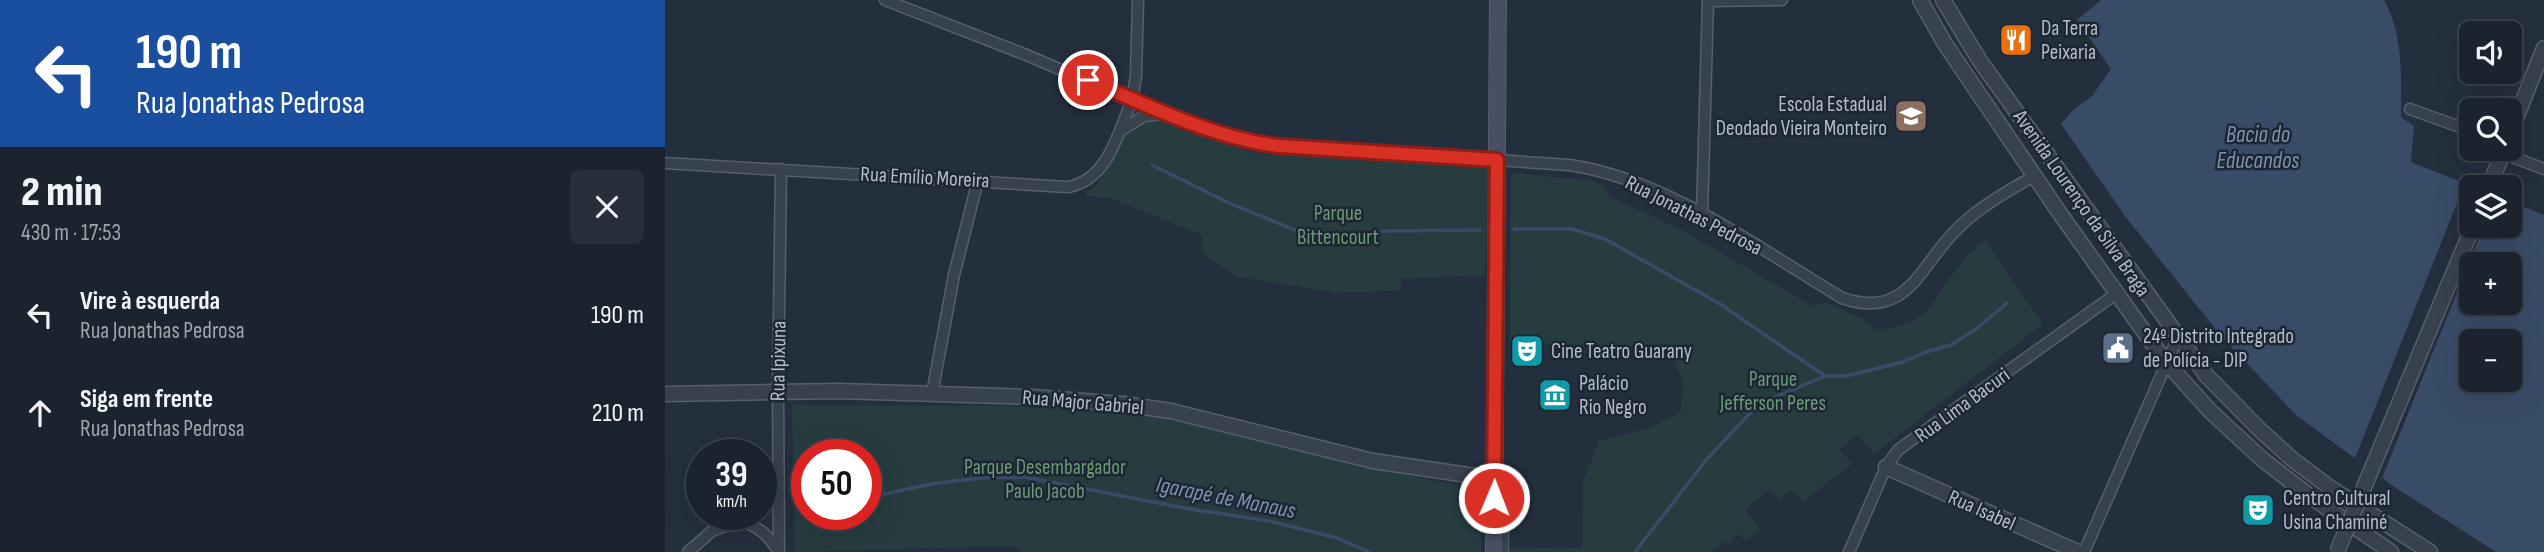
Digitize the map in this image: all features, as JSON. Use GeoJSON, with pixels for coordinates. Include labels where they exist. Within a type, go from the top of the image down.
{"type":"FeatureCollection","features":[{"type":"Feature","properties":{"kind":"main road"},"geometry":{"type":"LineString","coordinates":[[1494,552],[1498,0]]}},
{"type":"Feature","properties":{"kind":"street","name":"Rua Jonathas Pedrosa"},"geometry":{"type":"LineString","coordinates":[[885,0],[1024,54],[1134,101],[1230,136],[1262,144],[1569,165],[1608,172],[1702,214],[1842,298],[1858,303],[1873,304],[1901,296],[1961,225],[1978,210],[2034,176]]}},
{"type":"Feature","properties":{"kind":"street","name":"Rua Emílio Moreira"},"geometry":{"type":"LineString","coordinates":[[665,163],[978,180],[1055,187],[1080,185],[1092,178],[1103,166],[1134,101],[1138,0]]}},
{"type":"Feature","properties":{"kind":"street"},"geometry":{"type":"LineString","coordinates":[[1702,214],[1708,0],[1782,0]]}},
{"type":"Feature","properties":{"kind":"street","name":"Avenida Lourenço da Silva Braga"},"geometry":{"type":"LineString","coordinates":[[1920,0],[1945,44],[2034,176],[2165,362],[2210,411],[2263,460],[2391,552]]}},
{"type":"Feature","properties":{"kind":"street","name":"Avenida Lourenço da Silva Braga"},"geometry":{"type":"LineString","coordinates":[[1944,0],[1980,61],[2206,375],[2293,459],[2332,489],[2430,552]]}},
{"type":"Feature","properties":{"kind":"street"},"geometry":{"type":"LineString","coordinates":[[2522,103],[2544,48]]}},
{"type":"Feature","properties":{"kind":"street"},"geometry":{"type":"LineString","coordinates":[[2410,109],[2459,127]]}},
{"type":"Feature","properties":{"kind":"street","name":"Rua Jonathas Pedrosa"},"geometry":{"type":"LineString","coordinates":[[1119,132],[1144,116],[1172,115]]}},
{"type":"Feature","properties":{"kind":"street"},"geometry":{"type":"LineString","coordinates":[[2521,161],[2544,170]]}},
{"type":"Feature","properties":{"kind":"street","name":"Rua Ipixuna"},"geometry":{"type":"LineString","coordinates":[[779,552],[781,169]]}},
{"type":"Feature","properties":{"kind":"street"},"geometry":{"type":"LineString","coordinates":[[932,394],[954,275],[978,180]]}},
{"type":"Feature","properties":{"kind":"street"},"geometry":{"type":"LineString","coordinates":[[2061,215],[2080,200]]}},
{"type":"Feature","properties":{"kind":"street"},"geometry":{"type":"LineString","coordinates":[[2337,552],[2468,238]]}},
{"type":"Feature","properties":{"kind":"street","name":"Rua Lima Bacuri"},"geometry":{"type":"LineString","coordinates":[[1849,552],[1886,467],[1898,450],[2117,293]]}},
{"type":"Feature","properties":{"kind":"street"},"geometry":{"type":"LineString","coordinates":[[2084,552],[2178,337]]}},
{"type":"Feature","properties":{"kind":"street","name":"Rua Major Gabriel"},"geometry":{"type":"LineString","coordinates":[[665,394],[778,390],[932,394],[1033,397],[1148,407],[1373,461],[1475,476],[1495,476]]}},
{"type":"Feature","properties":{"kind":"street","name":"Rua Isabel"},"geometry":{"type":"LineString","coordinates":[[1886,467],[2078,552]]}},
{"type":"Feature","properties":{"kind":"street"},"geometry":{"type":"LineString","coordinates":[[1504,552],[1505,499]]}},
{"type":"Feature","properties":{"kind":"street"},"geometry":{"type":"LineString","coordinates":[[688,552],[715,530]]}},
{"type":"Feature","properties":{"kind":"street"},"geometry":{"type":"LineString","coordinates":[[762,530],[779,552]]}},
{"type":"Feature","properties":{"kind":"green space","name":"Parque Bittencourt"},"geometry":{"type":"Polygon","coordinates":[[[1150,118],[1254,153],[1488,168],[1485,275],[1401,279],[1401,290],[1337,293],[1238,277],[1204,253],[1202,235],[1110,198],[1086,196],[1086,192],[1096,186],[1126,132],[1150,118]]]}},
{"type":"Feature","properties":{"kind":"green space","name":"Parque Jefferson Peres"},"geometry":{"type":"Polygon","coordinates":[[[1515,173],[1593,181],[1604,186],[1610,197],[1678,228],[1813,306],[1825,302],[1863,319],[1874,329],[1907,324],[1928,309],[1964,260],[1985,240],[2043,324],[1874,454],[1857,434],[1840,450],[1852,464],[1803,502],[1791,489],[1779,500],[1769,489],[1745,510],[1760,530],[1746,541],[1738,534],[1728,545],[1723,541],[1711,552],[1508,552],[1508,547],[1582,548],[1583,482],[1599,441],[1648,428],[1681,412],[1683,379],[1667,351],[1510,343],[1511,178],[1515,173]]]}},
{"type":"Feature","properties":{"kind":"green space","name":"Parque Desembargador Paulo Jacob"},"geometry":{"type":"Polygon","coordinates":[[[792,405],[1077,406],[1148,414],[1381,470],[1478,489],[1482,494],[1481,552],[1022,552],[1015,546],[795,552],[795,530],[882,530],[882,439],[793,439],[792,405]]]}},
{"type":"Feature","properties":{"kind":"water","name":"Bacia do Educandos"},"geometry":{"type":"Polygon","coordinates":[[[2101,0],[2384,0],[2398,42],[2401,117],[2414,126],[2411,162],[2459,181],[2459,238],[2522,238],[2522,206],[2544,215],[2544,552],[2496,552],[2393,486],[2296,415],[2222,337],[2125,216],[2061,124],[2073,110],[2092,96],[2111,69],[2077,20],[2101,0]]]}},
{"type":"Feature","properties":{"kind":"pier"},"geometry":{"type":"Polygon","coordinates":[[[2459,198],[2459,238],[2479,238],[2473,252],[2459,252],[2459,288],[2382,478],[2355,458],[2459,198]]]}},
{"type":"Feature","properties":{"kind":"waterway"},"geometry":{"type":"LineString","coordinates":[[1152,165],[1231,204],[1295,230],[1354,234],[1480,230]]}},
{"type":"Feature","properties":{"kind":"waterway"},"geometry":{"type":"LineString","coordinates":[[1514,229],[1572,229],[1605,239],[1720,304],[1825,376]]}},
{"type":"Feature","properties":{"kind":"waterway","name":"Igarapé de Manaus"},"geometry":{"type":"LineString","coordinates":[[1635,552],[1707,459],[1752,411],[1766,401],[1825,376],[1846,376],[1903,362],[1951,345],[1976,329],[2007,303]]}},
{"type":"Feature","properties":{"kind":"waterway","name":"Igarapé de Manaus"},"geometry":{"type":"LineString","coordinates":[[882,495],[931,484],[980,478],[1025,477],[1184,508],[1269,521],[1337,538],[1369,552]]}},
{"type":"Feature","properties":{"kind":"place","name":"Da Terra Peixaria"},"geometry":{"type":"Point","coordinates":[2016,40]}},
{"type":"Feature","properties":{"kind":"place","name":"Escola Estadual Deodado Vieira Monteiro"},"geometry":{"type":"Point","coordinates":[1911,116]}},
{"type":"Feature","properties":{"kind":"place","name":"24º Distrito Integrado de Polícia - DIP"},"geometry":{"type":"Point","coordinates":[2118,348]}},
{"type":"Feature","properties":{"kind":"place","name":"Cine Teatro Guarany"},"geometry":{"type":"Point","coordinates":[1527,351]}},
{"type":"Feature","properties":{"kind":"place","name":"Palácio Rio Negro"},"geometry":{"type":"Point","coordinates":[1555,395]}},
{"type":"Feature","properties":{"kind":"place","name":"Centro Cultural Usina Chaminé"},"geometry":{"type":"Point","coordinates":[2258,510]}},
{"type":"Feature","properties":{"kind":"route"},"geometry":{"type":"LineString","coordinates":[[1088,80],[1135,101],[1246,141],[1279,146],[1497,160],[1494,498]]}}]}
